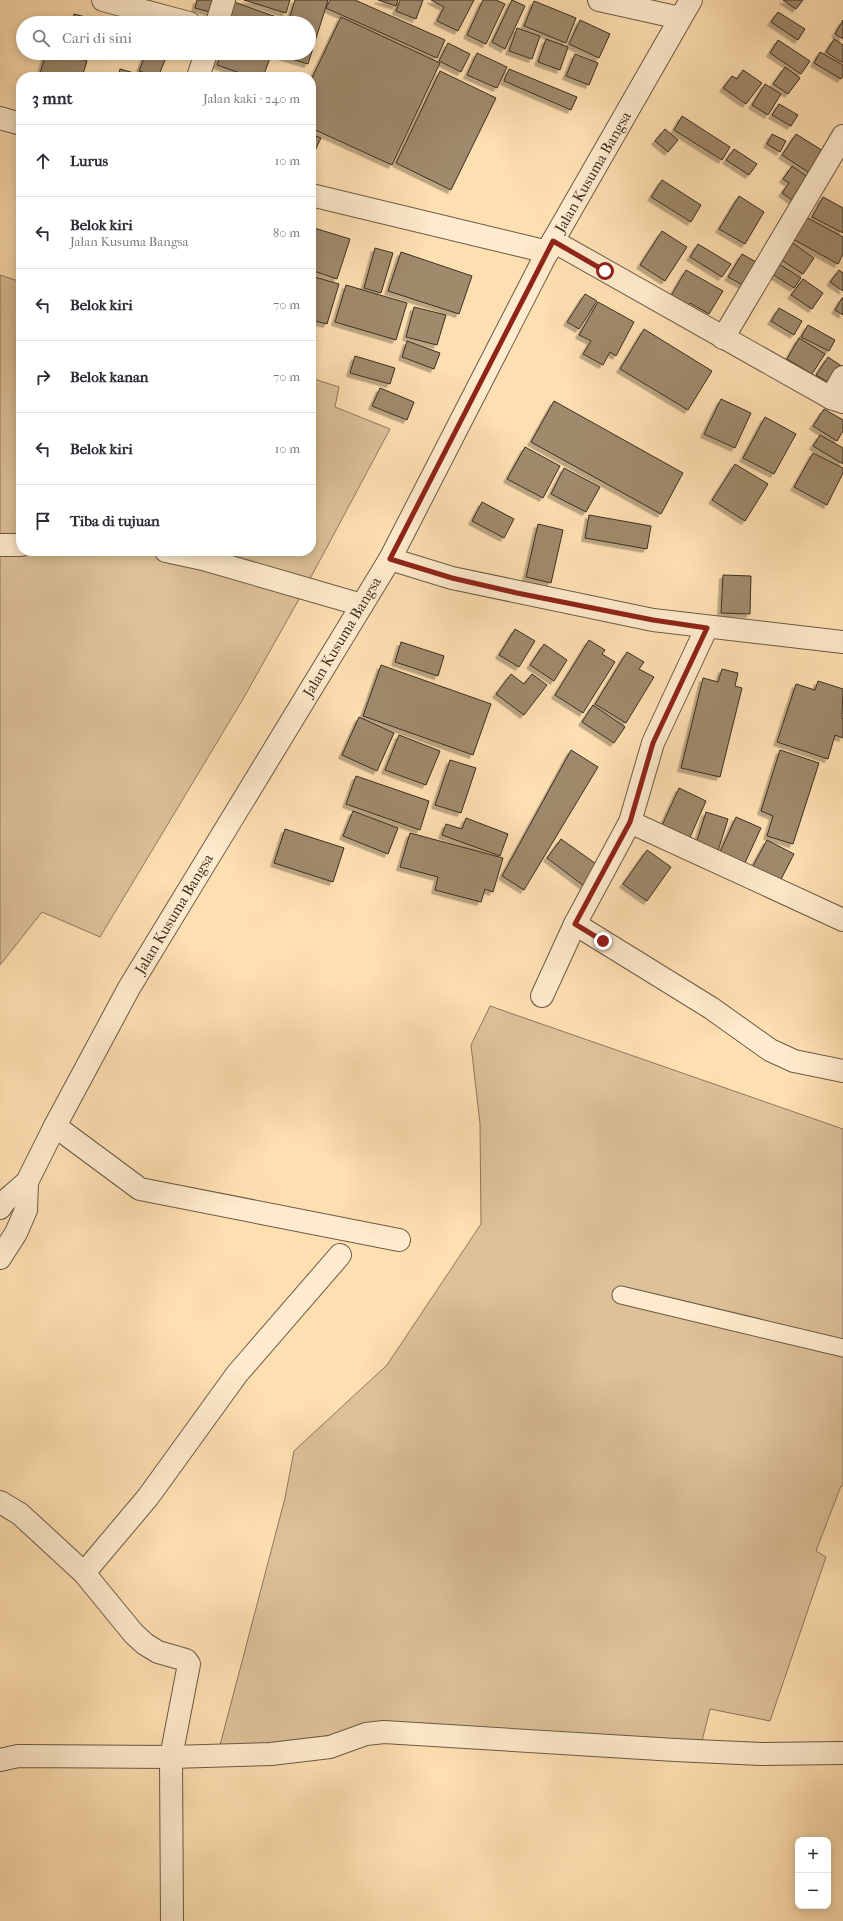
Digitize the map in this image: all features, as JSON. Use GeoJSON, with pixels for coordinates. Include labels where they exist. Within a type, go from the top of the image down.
{"type":"FeatureCollection","features":[{"type":"Feature","properties":{"kind":"street"},"geometry":{"type":"LineString","coordinates":[[103,0],[163,16]]}},
{"type":"Feature","properties":{"kind":"street"},"geometry":{"type":"LineString","coordinates":[[218,16],[224,0]]}},
{"type":"Feature","properties":{"kind":"street"},"geometry":{"type":"LineString","coordinates":[[599,0],[680,18]]}},
{"type":"Feature","properties":{"kind":"street","name":"Jalan Kusuma Bangsa"},"geometry":{"type":"LineString","coordinates":[[0,1208],[4,1202],[27,1182],[54,1126],[130,988],[390,559],[551,247],[691,0]]}},
{"type":"Feature","properties":{"kind":"street"},"geometry":{"type":"LineString","coordinates":[[200,72],[204,60]]}},
{"type":"Feature","properties":{"kind":"street"},"geometry":{"type":"LineString","coordinates":[[0,118],[16,123]]}},
{"type":"Feature","properties":{"kind":"street"},"geometry":{"type":"LineString","coordinates":[[723,338],[843,136]]}},
{"type":"Feature","properties":{"kind":"street"},"geometry":{"type":"LineString","coordinates":[[316,196],[551,247],[837,400],[843,377]]}},
{"type":"Feature","properties":{"kind":"street"},"geometry":{"type":"LineString","coordinates":[[0,545],[16,545]]}},
{"type":"Feature","properties":{"kind":"street"},"geometry":{"type":"LineString","coordinates":[[190,556],[362,605]]}},
{"type":"Feature","properties":{"kind":"street"},"geometry":{"type":"LineString","coordinates":[[390,559],[452,578],[517,593],[653,620],[707,628],[843,642]]}},
{"type":"Feature","properties":{"kind":"street"},"geometry":{"type":"LineString","coordinates":[[542,996],[575,924],[630,822],[653,743],[707,628]]}},
{"type":"Feature","properties":{"kind":"street"},"geometry":{"type":"LineString","coordinates":[[630,822],[843,920]]}},
{"type":"Feature","properties":{"kind":"street"},"geometry":{"type":"LineString","coordinates":[[575,924],[711,1008],[770,1050],[794,1061],[843,1071]]}},
{"type":"Feature","properties":{"kind":"street"},"geometry":{"type":"LineString","coordinates":[[54,1126],[140,1189],[399,1240]]}},
{"type":"Feature","properties":{"kind":"street","name":"Jalan Kusuma Bangsa"},"geometry":{"type":"LineString","coordinates":[[0,1258],[16,1233],[26,1210],[27,1182]]}},
{"type":"Feature","properties":{"kind":"street"},"geometry":{"type":"LineString","coordinates":[[84,1573],[148,1497],[237,1374],[340,1255]]}},
{"type":"Feature","properties":{"kind":"street"},"geometry":{"type":"LineString","coordinates":[[0,1502],[20,1514],[84,1573],[134,1634],[145,1644],[158,1652],[186,1660],[189,1664],[171,1757],[172,1921]]}},
{"type":"Feature","properties":{"kind":"street"},"geometry":{"type":"LineString","coordinates":[[0,1760],[18,1756],[171,1757],[270,1754],[330,1747],[366,1734],[384,1732],[683,1751],[761,1754],[843,1753]]}},
{"type":"Feature","properties":{"kind":"lane"},"geometry":{"type":"LineString","coordinates":[[620,1295],[843,1348]]}},
{"type":"Feature","properties":{"kind":"shaded area"},"geometry":{"type":"Polygon","coordinates":[[[0,275],[16,280],[16,556],[316,556],[316,380],[339,387],[335,407],[390,429],[303,592],[243,699],[100,937],[42,912],[0,965],[0,275]]]}},
{"type":"Feature","properties":{"kind":"shaded area"},"geometry":{"type":"Polygon","coordinates":[[[490,1006],[843,1129],[843,1486],[841,1486],[816,1551],[826,1557],[770,1721],[710,1709],[701,1745],[333,1735],[219,1749],[285,1498],[294,1451],[387,1365],[481,1224],[480,1124],[471,1045],[490,1006]]]}},
{"type":"Feature","properties":{"kind":"building"},"geometry":{"type":"Polygon","coordinates":[[[197,0],[217,0],[214,13],[195,8],[197,0]]]}},
{"type":"Feature","properties":{"kind":"building"},"geometry":{"type":"Polygon","coordinates":[[[244,0],[290,0],[286,13],[244,0]]]}},
{"type":"Feature","properties":{"kind":"building"},"geometry":{"type":"Polygon","coordinates":[[[295,0],[328,0],[316,38],[316,16],[290,16],[295,0]]]}},
{"type":"Feature","properties":{"kind":"building"},"geometry":{"type":"Polygon","coordinates":[[[330,0],[355,0],[445,40],[437,58],[326,8],[330,0]]]}},
{"type":"Feature","properties":{"kind":"building"},"geometry":{"type":"Polygon","coordinates":[[[378,0],[398,0],[396,6],[378,0]]]}},
{"type":"Feature","properties":{"kind":"building"},"geometry":{"type":"Polygon","coordinates":[[[400,0],[423,0],[416,19],[396,11],[400,0]]]}},
{"type":"Feature","properties":{"kind":"building"},"geometry":{"type":"Polygon","coordinates":[[[431,0],[474,0],[458,31],[437,21],[444,7],[431,0]]]}},
{"type":"Feature","properties":{"kind":"building"},"geometry":{"type":"Polygon","coordinates":[[[483,0],[496,0],[505,4],[486,44],[467,35],[483,0]]]}},
{"type":"Feature","properties":{"kind":"building"},"geometry":{"type":"Polygon","coordinates":[[[512,0],[525,6],[505,49],[492,42],[512,0]]]}},
{"type":"Feature","properties":{"kind":"building"},"geometry":{"type":"Polygon","coordinates":[[[783,0],[803,0],[796,9],[783,0]]]}},
{"type":"Feature","properties":{"kind":"building"},"geometry":{"type":"Polygon","coordinates":[[[534,1],[576,18],[566,43],[524,26],[534,1]]]}},
{"type":"Feature","properties":{"kind":"building"},"geometry":{"type":"Polygon","coordinates":[[[234,2],[274,16],[229,16],[234,2]]]}},
{"type":"Feature","properties":{"kind":"building"},"geometry":{"type":"Polygon","coordinates":[[[778,12],[805,29],[798,40],[771,22],[778,12]]]}},
{"type":"Feature","properties":{"kind":"building"},"geometry":{"type":"Polygon","coordinates":[[[341,17],[440,63],[392,165],[316,130],[315,72],[341,17]]]}},
{"type":"Feature","properties":{"kind":"building"},"geometry":{"type":"Polygon","coordinates":[[[580,20],[610,34],[599,58],[569,44],[580,20]]]}},
{"type":"Feature","properties":{"kind":"building"},"geometry":{"type":"Polygon","coordinates":[[[843,20],[843,39],[835,34],[843,20]]]}},
{"type":"Feature","properties":{"kind":"building"},"geometry":{"type":"Polygon","coordinates":[[[517,28],[540,36],[532,59],[509,51],[517,28]]]}},
{"type":"Feature","properties":{"kind":"building"},"geometry":{"type":"Polygon","coordinates":[[[546,39],[568,47],[560,70],[538,62],[546,39]]]}},
{"type":"Feature","properties":{"kind":"building"},"geometry":{"type":"Polygon","coordinates":[[[834,39],[843,45],[843,63],[826,52],[834,39]]]}},
{"type":"Feature","properties":{"kind":"building"},"geometry":{"type":"Polygon","coordinates":[[[778,40],[810,61],[801,74],[770,53],[778,40]]]}},
{"type":"Feature","properties":{"kind":"building"},"geometry":{"type":"Polygon","coordinates":[[[448,43],[470,54],[461,72],[439,61],[448,43]]]}},
{"type":"Feature","properties":{"kind":"building"},"geometry":{"type":"Polygon","coordinates":[[[820,52],[843,65],[843,76],[841,79],[814,63],[820,52]]]}},
{"type":"Feature","properties":{"kind":"building"},"geometry":{"type":"Polygon","coordinates":[[[477,53],[507,67],[497,88],[467,75],[477,53]]]}},
{"type":"Feature","properties":{"kind":"building"},"geometry":{"type":"Polygon","coordinates":[[[575,54],[598,63],[589,85],[566,76],[575,54]]]}},
{"type":"Feature","properties":{"kind":"building"},"geometry":{"type":"Polygon","coordinates":[[[44,60],[87,61],[84,72],[40,72],[44,60]]]}},
{"type":"Feature","properties":{"kind":"building"},"geometry":{"type":"Polygon","coordinates":[[[143,60],[165,60],[160,72],[139,71],[143,60]]]}},
{"type":"Feature","properties":{"kind":"building"},"geometry":{"type":"Polygon","coordinates":[[[219,60],[269,60],[265,72],[237,72],[217,65],[219,60]]]}},
{"type":"Feature","properties":{"kind":"building"},"geometry":{"type":"Polygon","coordinates":[[[295,60],[309,60],[308,64],[295,60]]]}},
{"type":"Feature","properties":{"kind":"building"},"geometry":{"type":"Polygon","coordinates":[[[785,67],[800,78],[788,94],[773,84],[785,67]]]}},
{"type":"Feature","properties":{"kind":"building"},"geometry":{"type":"Polygon","coordinates":[[[120,69],[131,72],[119,72],[120,69]]]}},
{"type":"Feature","properties":{"kind":"building"},"geometry":{"type":"Polygon","coordinates":[[[509,69],[577,97],[571,110],[504,81],[509,69]]]}},
{"type":"Feature","properties":{"kind":"building"},"geometry":{"type":"Polygon","coordinates":[[[743,70],[762,83],[746,104],[723,88],[732,76],[737,79],[743,70]]]}},
{"type":"Feature","properties":{"kind":"building"},"geometry":{"type":"Polygon","coordinates":[[[440,71],[496,98],[451,190],[396,163],[440,71]]]}},
{"type":"Feature","properties":{"kind":"building"},"geometry":{"type":"Polygon","coordinates":[[[765,84],[781,94],[768,115],[752,105],[765,84]]]}},
{"type":"Feature","properties":{"kind":"building"},"geometry":{"type":"Polygon","coordinates":[[[779,104],[798,115],[791,126],[772,115],[779,104]]]}},
{"type":"Feature","properties":{"kind":"building"},"geometry":{"type":"Polygon","coordinates":[[[682,116],[730,147],[722,160],[674,130],[682,116]]]}},
{"type":"Feature","properties":{"kind":"building"},"geometry":{"type":"Polygon","coordinates":[[[665,129],[678,140],[668,152],[655,141],[665,129]]]}},
{"type":"Feature","properties":{"kind":"building"},"geometry":{"type":"Polygon","coordinates":[[[772,134],[786,141],[780,152],[767,144],[772,134]]]}},
{"type":"Feature","properties":{"kind":"building"},"geometry":{"type":"Polygon","coordinates":[[[796,134],[828,154],[814,176],[782,155],[796,134]]]}},
{"type":"Feature","properties":{"kind":"building"},"geometry":{"type":"Polygon","coordinates":[[[316,136],[321,138],[316,148],[316,136]]]}},
{"type":"Feature","properties":{"kind":"building"},"geometry":{"type":"Polygon","coordinates":[[[734,149],[757,164],[749,175],[726,160],[734,149]]]}},
{"type":"Feature","properties":{"kind":"building"},"geometry":{"type":"Polygon","coordinates":[[[792,166],[812,180],[796,203],[782,193],[789,183],[783,179],[792,166]]]}},
{"type":"Feature","properties":{"kind":"building"},"geometry":{"type":"Polygon","coordinates":[[[662,180],[701,205],[691,222],[651,197],[662,180]]]}},
{"type":"Feature","properties":{"kind":"building"},"geometry":{"type":"Polygon","coordinates":[[[739,196],[764,212],[745,244],[719,229],[739,196]]]}},
{"type":"Feature","properties":{"kind":"building"},"geometry":{"type":"Polygon","coordinates":[[[823,197],[843,208],[843,233],[812,217],[823,197]]]}},
{"type":"Feature","properties":{"kind":"building"},"geometry":{"type":"Polygon","coordinates":[[[804,216],[843,237],[843,254],[838,264],[791,238],[804,216]]]}},
{"type":"Feature","properties":{"kind":"building"},"geometry":{"type":"Polygon","coordinates":[[[316,229],[350,239],[337,279],[316,272],[316,229]]]}},
{"type":"Feature","properties":{"kind":"building"},"geometry":{"type":"Polygon","coordinates":[[[662,231],[687,247],[665,281],[640,265],[662,231]]]}},
{"type":"Feature","properties":{"kind":"building"},"geometry":{"type":"Polygon","coordinates":[[[791,242],[814,258],[803,274],[780,259],[791,242]]]}},
{"type":"Feature","properties":{"kind":"building"},"geometry":{"type":"Polygon","coordinates":[[[698,244],[731,264],[722,277],[690,257],[698,244]]]}},
{"type":"Feature","properties":{"kind":"building"},"geometry":{"type":"Polygon","coordinates":[[[375,248],[393,253],[381,293],[364,288],[375,248]]]}},
{"type":"Feature","properties":{"kind":"building"},"geometry":{"type":"Polygon","coordinates":[[[401,252],[472,276],[459,314],[388,291],[401,252]]]}},
{"type":"Feature","properties":{"kind":"building"},"geometry":{"type":"Polygon","coordinates":[[[742,254],[763,266],[750,289],[728,277],[742,254]]]}},
{"type":"Feature","properties":{"kind":"building"},"geometry":{"type":"Polygon","coordinates":[[[779,264],[801,278],[794,288],[772,274],[779,264]]]}},
{"type":"Feature","properties":{"kind":"building"},"geometry":{"type":"Polygon","coordinates":[[[686,270],[723,291],[709,314],[690,303],[685,311],[668,301],[686,270]]]}},
{"type":"Feature","properties":{"kind":"building"},"geometry":{"type":"Polygon","coordinates":[[[839,270],[843,273],[843,291],[830,282],[839,270]]]}},
{"type":"Feature","properties":{"kind":"building"},"geometry":{"type":"Polygon","coordinates":[[[316,277],[339,284],[327,324],[316,321],[316,277]]]}},
{"type":"Feature","properties":{"kind":"building"},"geometry":{"type":"Polygon","coordinates":[[[803,279],[823,293],[812,309],[791,295],[803,279]]]}},
{"type":"Feature","properties":{"kind":"building"},"geometry":{"type":"Polygon","coordinates":[[[346,285],[407,303],[396,340],[335,322],[346,285]]]}},
{"type":"Feature","properties":{"kind":"building"},"geometry":{"type":"Polygon","coordinates":[[[585,294],[597,301],[579,329],[567,322],[585,294]]]}},
{"type":"Feature","properties":{"kind":"building"},"geometry":{"type":"Polygon","coordinates":[[[843,298],[843,315],[835,310],[843,298]]]}},
{"type":"Feature","properties":{"kind":"building"},"geometry":{"type":"Polygon","coordinates":[[[598,302],[634,322],[616,356],[610,352],[603,365],[583,354],[591,341],[579,335],[598,302]]]}},
{"type":"Feature","properties":{"kind":"building"},"geometry":{"type":"Polygon","coordinates":[[[414,307],[446,315],[437,345],[406,337],[414,307]]]}},
{"type":"Feature","properties":{"kind":"building"},"geometry":{"type":"Polygon","coordinates":[[[779,308],[802,321],[794,335],[771,321],[779,308]]]}},
{"type":"Feature","properties":{"kind":"building"},"geometry":{"type":"Polygon","coordinates":[[[808,325],[835,340],[829,351],[801,337],[808,325]]]}},
{"type":"Feature","properties":{"kind":"building"},"geometry":{"type":"Polygon","coordinates":[[[644,329],[712,371],[688,410],[620,369],[644,329]]]}},
{"type":"Feature","properties":{"kind":"building"},"geometry":{"type":"Polygon","coordinates":[[[799,338],[825,354],[812,374],[787,359],[799,338]]]}},
{"type":"Feature","properties":{"kind":"building"},"geometry":{"type":"Polygon","coordinates":[[[407,341],[440,353],[434,369],[402,357],[407,341]]]}},
{"type":"Feature","properties":{"kind":"building"},"geometry":{"type":"Polygon","coordinates":[[[355,356],[395,368],[390,384],[350,373],[355,356]]]}},
{"type":"Feature","properties":{"kind":"building"},"geometry":{"type":"Polygon","coordinates":[[[828,357],[843,367],[834,386],[816,375],[828,357]]]}},
{"type":"Feature","properties":{"kind":"building"},"geometry":{"type":"Polygon","coordinates":[[[380,388],[414,402],[407,420],[372,406],[380,388]]]}},
{"type":"Feature","properties":{"kind":"building"},"geometry":{"type":"Polygon","coordinates":[[[721,399],[751,413],[735,448],[704,434],[721,399]]]}},
{"type":"Feature","properties":{"kind":"building"},"geometry":{"type":"Polygon","coordinates":[[[554,401],[683,473],[661,514],[531,442],[554,401]]]}},
{"type":"Feature","properties":{"kind":"building"},"geometry":{"type":"Polygon","coordinates":[[[824,409],[843,420],[843,431],[837,441],[813,426],[824,409]]]}},
{"type":"Feature","properties":{"kind":"building"},"geometry":{"type":"Polygon","coordinates":[[[765,417],[796,434],[774,474],[743,458],[765,417]]]}},
{"type":"Feature","properties":{"kind":"building"},"geometry":{"type":"Polygon","coordinates":[[[820,435],[843,448],[843,464],[813,446],[820,435]]]}},
{"type":"Feature","properties":{"kind":"building"},"geometry":{"type":"Polygon","coordinates":[[[525,447],[560,466],[543,498],[507,479],[525,447]]]}},
{"type":"Feature","properties":{"kind":"building"},"geometry":{"type":"Polygon","coordinates":[[[813,453],[843,468],[843,473],[827,505],[794,487],[813,453]]]}},
{"type":"Feature","properties":{"kind":"building"},"geometry":{"type":"Polygon","coordinates":[[[735,464],[768,484],[745,521],[712,500],[735,464]]]}},
{"type":"Feature","properties":{"kind":"building"},"geometry":{"type":"Polygon","coordinates":[[[564,468],[600,487],[586,512],[551,494],[564,468]]]}},
{"type":"Feature","properties":{"kind":"building"},"geometry":{"type":"Polygon","coordinates":[[[482,502],[514,519],[504,538],[472,521],[482,502]]]}},
{"type":"Feature","properties":{"kind":"building"},"geometry":{"type":"Polygon","coordinates":[[[589,515],[651,526],[647,549],[585,538],[589,515]]]}},
{"type":"Feature","properties":{"kind":"building"},"geometry":{"type":"Polygon","coordinates":[[[538,524],[563,530],[551,583],[526,577],[538,524]]]}},
{"type":"Feature","properties":{"kind":"building"},"geometry":{"type":"Polygon","coordinates":[[[723,575],[751,576],[750,614],[721,613],[723,575]]]}},
{"type":"Feature","properties":{"kind":"building"},"geometry":{"type":"Polygon","coordinates":[[[515,629],[535,641],[519,667],[499,655],[515,629]]]}},
{"type":"Feature","properties":{"kind":"building"},"geometry":{"type":"Polygon","coordinates":[[[589,640],[605,650],[602,654],[615,662],[583,713],[555,695],[589,640]]]}},
{"type":"Feature","properties":{"kind":"building"},"geometry":{"type":"Polygon","coordinates":[[[401,642],[444,656],[438,676],[395,662],[401,642]]]}},
{"type":"Feature","properties":{"kind":"building"},"geometry":{"type":"Polygon","coordinates":[[[544,644],[567,660],[554,681],[530,665],[544,644]]]}},
{"type":"Feature","properties":{"kind":"building"},"geometry":{"type":"Polygon","coordinates":[[[627,652],[644,662],[639,669],[654,677],[626,723],[595,704],[627,652]]]}},
{"type":"Feature","properties":{"kind":"building"},"geometry":{"type":"Polygon","coordinates":[[[381,665],[491,704],[473,755],[363,716],[381,665]]]}},
{"type":"Feature","properties":{"kind":"building"},"geometry":{"type":"Polygon","coordinates":[[[722,669],[738,673],[735,686],[742,688],[720,777],[681,768],[703,678],[718,682],[722,669]]]}},
{"type":"Feature","properties":{"kind":"building"},"geometry":{"type":"Polygon","coordinates":[[[511,674],[524,684],[532,674],[547,685],[524,715],[496,694],[511,674]]]}},
{"type":"Feature","properties":{"kind":"building"},"geometry":{"type":"Polygon","coordinates":[[[818,681],[843,689],[843,738],[835,735],[828,759],[777,742],[796,684],[815,690],[818,681]]]}},
{"type":"Feature","properties":{"kind":"building"},"geometry":{"type":"Polygon","coordinates":[[[593,705],[625,727],[614,743],[582,722],[593,705]]]}},
{"type":"Feature","properties":{"kind":"building"},"geometry":{"type":"Polygon","coordinates":[[[359,717],[394,733],[377,771],[342,755],[359,717]]]}},
{"type":"Feature","properties":{"kind":"building"},"geometry":{"type":"Polygon","coordinates":[[[399,735],[440,751],[426,785],[385,770],[399,735]]]}},
{"type":"Feature","properties":{"kind":"building"},"geometry":{"type":"Polygon","coordinates":[[[571,750],[598,767],[524,890],[502,876],[571,750]]]}},
{"type":"Feature","properties":{"kind":"building"},"geometry":{"type":"Polygon","coordinates":[[[780,750],[819,763],[793,844],[767,836],[773,816],[761,811],[780,750]]]}},
{"type":"Feature","properties":{"kind":"building"},"geometry":{"type":"Polygon","coordinates":[[[450,760],[476,768],[461,813],[435,805],[450,760]]]}},
{"type":"Feature","properties":{"kind":"building"},"geometry":{"type":"Polygon","coordinates":[[[356,776],[429,801],[420,830],[346,804],[356,776]]]}},
{"type":"Feature","properties":{"kind":"building"},"geometry":{"type":"Polygon","coordinates":[[[679,788],[706,801],[687,844],[659,832],[679,788]]]}},
{"type":"Feature","properties":{"kind":"building"},"geometry":{"type":"Polygon","coordinates":[[[353,811],[398,828],[388,854],[343,836],[353,811]]]}},
{"type":"Feature","properties":{"kind":"building"},"geometry":{"type":"Polygon","coordinates":[[[706,812],[728,819],[717,854],[695,847],[706,812]]]}},
{"type":"Feature","properties":{"kind":"building"},"geometry":{"type":"Polygon","coordinates":[[[736,817],[761,828],[744,865],[719,854],[736,817]]]}},
{"type":"Feature","properties":{"kind":"building"},"geometry":{"type":"Polygon","coordinates":[[[466,818],[508,834],[500,856],[442,835],[446,824],[462,829],[466,818]]]}},
{"type":"Feature","properties":{"kind":"building"},"geometry":{"type":"Polygon","coordinates":[[[285,829],[344,848],[333,882],[274,863],[285,829]]]}},
{"type":"Feature","properties":{"kind":"building"},"geometry":{"type":"Polygon","coordinates":[[[410,833],[503,858],[493,892],[485,889],[481,902],[435,890],[438,877],[400,867],[410,833]]]}},
{"type":"Feature","properties":{"kind":"building"},"geometry":{"type":"Polygon","coordinates":[[[561,839],[599,866],[584,886],[547,858],[561,839]]]}},
{"type":"Feature","properties":{"kind":"building"},"geometry":{"type":"Polygon","coordinates":[[[767,840],[794,854],[776,889],[748,875],[767,840]]]}},
{"type":"Feature","properties":{"kind":"building"},"geometry":{"type":"Polygon","coordinates":[[[647,850],[671,867],[647,901],[623,884],[647,850]]]}},
{"type":"Feature","properties":{"kind":"route"},"geometry":{"type":"LineString","coordinates":[[603,941],[575,924],[630,822],[653,743],[707,628],[653,620],[517,593],[452,578],[390,559],[553,241],[605,271]]}}]}
